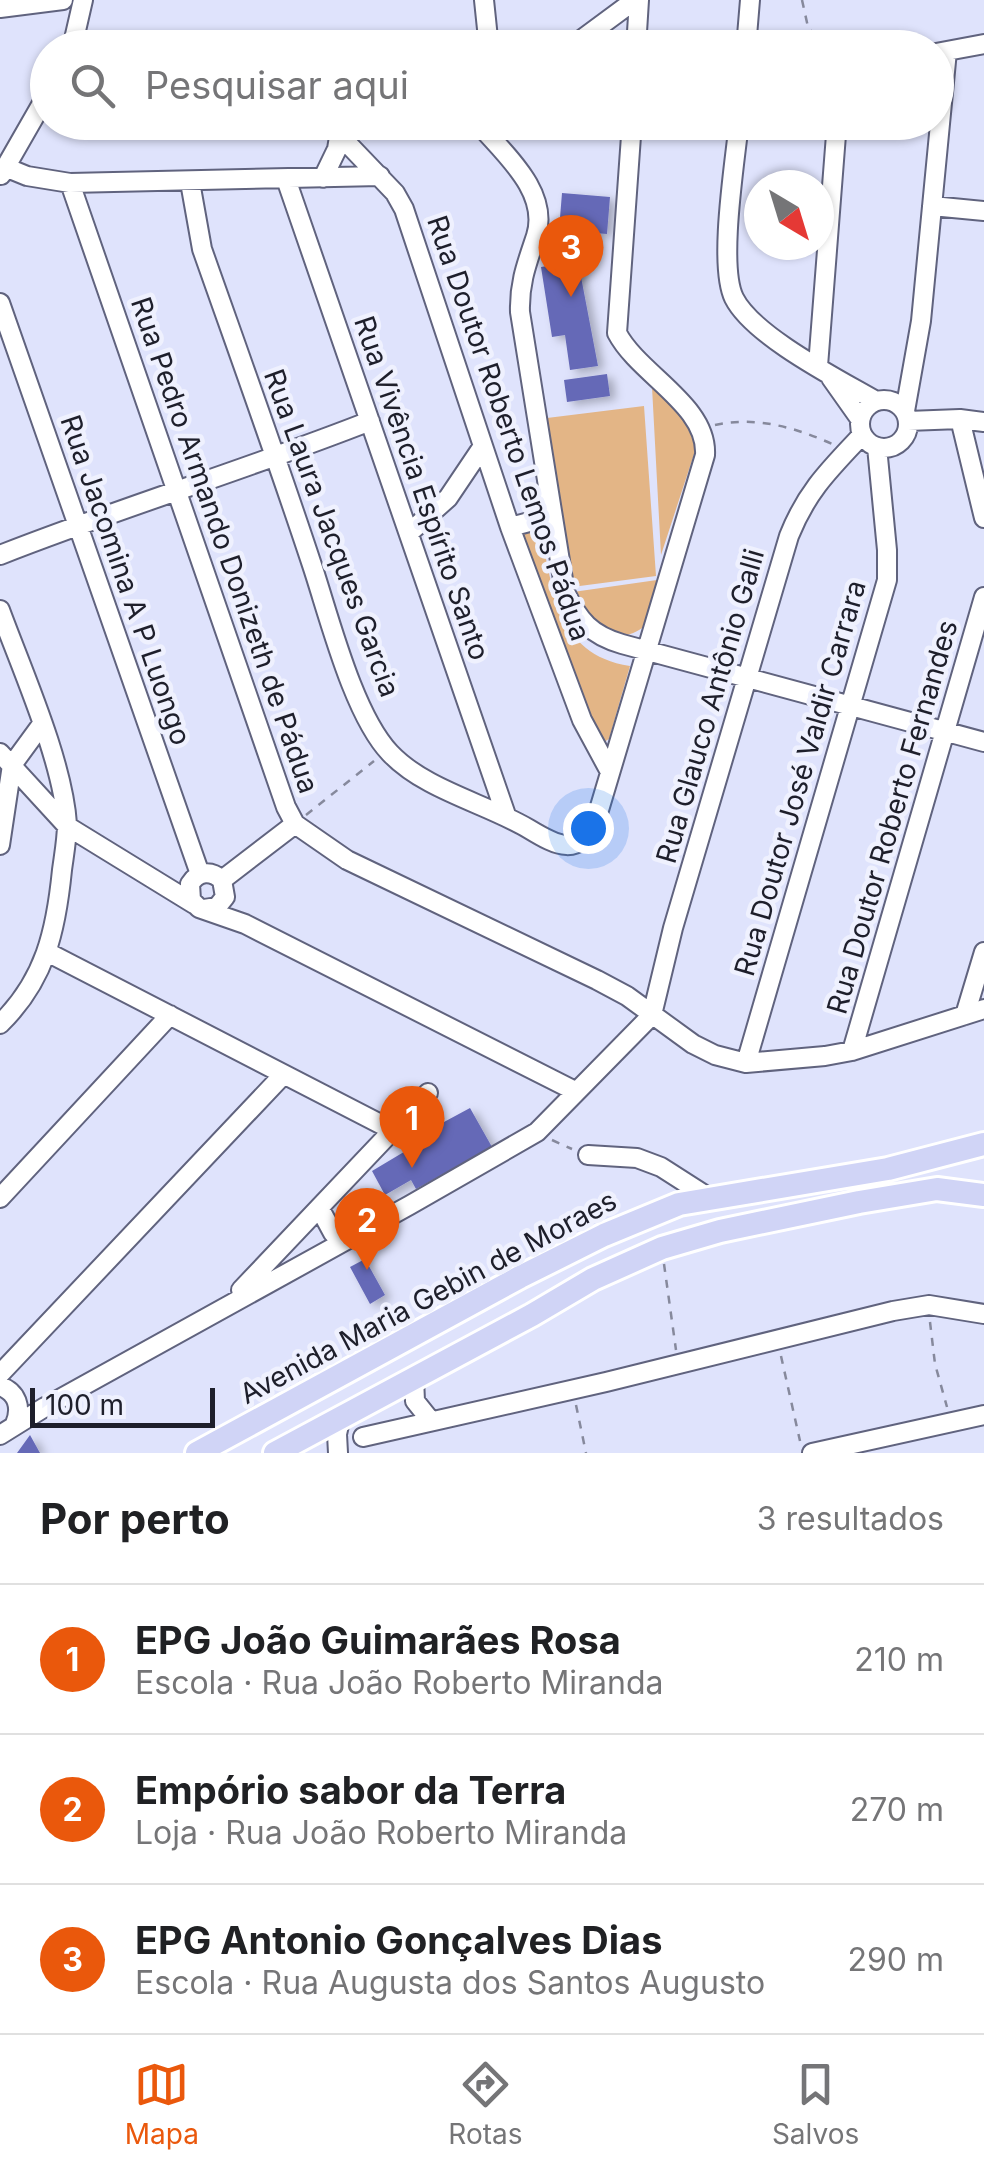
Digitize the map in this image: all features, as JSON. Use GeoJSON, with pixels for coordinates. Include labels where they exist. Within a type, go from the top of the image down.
{"type":"FeatureCollection","features":[{"type":"Feature","properties":{"kind":"main road","name":"Avenida Maria Gebin de Moraes"},"geometry":{"type":"LineString","coordinates":[[197,1453],[554,1260],[678,1204],[888,1169],[984,1144]]}},
{"type":"Feature","properties":{"kind":"main road"},"geometry":{"type":"LineString","coordinates":[[249,1424],[266,1427],[273,1446],[287,1450],[341,1416],[593,1279],[662,1248],[727,1230],[937,1189],[984,1195]]}},
{"type":"Feature","properties":{"kind":"main road"},"geometry":{"type":"LineString","coordinates":[[720,1198],[727,1230]]}},
{"type":"Feature","properties":{"kind":"main road"},"geometry":{"type":"LineString","coordinates":[[285,1404],[282,1413],[287,1450]]}},
{"type":"Feature","properties":{"kind":"street"},"geometry":{"type":"LineString","coordinates":[[0,8],[63,0]]}},
{"type":"Feature","properties":{"kind":"street"},"geometry":{"type":"LineString","coordinates":[[76,30],[83,0]]}},
{"type":"Feature","properties":{"kind":"street"},"geometry":{"type":"LineString","coordinates":[[484,0],[487,30]]}},
{"type":"Feature","properties":{"kind":"street"},"geometry":{"type":"LineString","coordinates":[[595,30],[637,0]]}},
{"type":"Feature","properties":{"kind":"street"},"geometry":{"type":"LineString","coordinates":[[636,30],[637,0]]}},
{"type":"Feature","properties":{"kind":"street"},"geometry":{"type":"LineString","coordinates":[[748,30],[750,0]]}},
{"type":"Feature","properties":{"kind":"street"},"geometry":{"type":"LineString","coordinates":[[954,50],[984,44]]}},
{"type":"Feature","properties":{"kind":"street"},"geometry":{"type":"LineString","coordinates":[[30,124],[2,172],[70,184],[380,176]]}},
{"type":"Feature","properties":{"kind":"street"},"geometry":{"type":"LineString","coordinates":[[323,178],[337,149],[335,140]]}},
{"type":"Feature","properties":{"kind":"street","name":"Rua Doutor Roberto Lemos Pádua"},"geometry":{"type":"LineString","coordinates":[[343,140],[380,176],[404,210],[510,527],[582,720],[610,770]]}},
{"type":"Feature","properties":{"kind":"street"},"geometry":{"type":"LineString","coordinates":[[492,140],[538,202],[538,232],[522,272],[520,312],[565,592],[587,628],[603,638],[984,742]]}},
{"type":"Feature","properties":{"kind":"street"},"geometry":{"type":"LineString","coordinates":[[610,770],[642,648],[705,455],[706,440],[672,393],[631,357],[617,333],[630,140]]}},
{"type":"Feature","properties":{"kind":"street"},"geometry":{"type":"LineString","coordinates":[[737,140],[728,281],[734,298],[758,327],[876,401],[892,401],[906,416],[984,422]]}},
{"type":"Feature","properties":{"kind":"street"},"geometry":{"type":"LineString","coordinates":[[836,140],[823,369],[866,434],[893,447],[908,429],[906,416],[921,320],[936,140]]}},
{"type":"Feature","properties":{"kind":"street","name":"Rua Vivência Espírito Santo"},"geometry":{"type":"LineString","coordinates":[[286,179],[506,815]]}},
{"type":"Feature","properties":{"kind":"street","name":"Rua Laura Jacques Garcia"},"geometry":{"type":"LineString","coordinates":[[190,182],[202,249],[344,660],[362,706],[388,751],[420,776],[506,815],[551,842],[569,846],[592,829],[610,770]]}},
{"type":"Feature","properties":{"kind":"street","name":"Rua Pedro Armando Donizeth de Pádua"},"geometry":{"type":"LineString","coordinates":[[70,184],[294,824],[347,860],[597,980],[692,1044],[715,1055],[746,1062]]}},
{"type":"Feature","properties":{"kind":"street"},"geometry":{"type":"LineString","coordinates":[[932,206],[984,211]]}},
{"type":"Feature","properties":{"kind":"street","name":"Rua Jacomina A P Luongo"},"geometry":{"type":"LineString","coordinates":[[0,303],[79,525],[196,877]]}},
{"type":"Feature","properties":{"kind":"street"},"geometry":{"type":"LineString","coordinates":[[866,434],[863,411],[876,401]]}},
{"type":"Feature","properties":{"kind":"street"},"geometry":{"type":"LineString","coordinates":[[960,419],[984,518]]}},
{"type":"Feature","properties":{"kind":"street"},"geometry":{"type":"LineString","coordinates":[[0,555],[370,421]]}},
{"type":"Feature","properties":{"kind":"street","name":"Rua Glauco Antônio Galli"},"geometry":{"type":"LineString","coordinates":[[652,1014],[789,536],[816,483],[866,434]]}},
{"type":"Feature","properties":{"kind":"street","name":"Rua Doutor José Valdir Carrara"},"geometry":{"type":"LineString","coordinates":[[746,1062],[887,580],[887,550],[866,434]]}},
{"type":"Feature","properties":{"kind":"street"},"geometry":{"type":"LineString","coordinates":[[410,532],[448,498],[483,446]]}},
{"type":"Feature","properties":{"kind":"street"},"geometry":{"type":"LineString","coordinates":[[510,527],[552,516]]}},
{"type":"Feature","properties":{"kind":"street","name":"Rua Doutor Roberto Fernandes"},"geometry":{"type":"LineString","coordinates":[[852,1051],[984,597]]}},
{"type":"Feature","properties":{"kind":"street"},"geometry":{"type":"LineString","coordinates":[[0,610],[42,724],[67,826],[59,902],[47,952],[28,991],[0,1024]]}},
{"type":"Feature","properties":{"kind":"street"},"geometry":{"type":"LineString","coordinates":[[0,845],[6,759],[42,724]]}},
{"type":"Feature","properties":{"kind":"street"},"geometry":{"type":"LineString","coordinates":[[6,759],[67,826],[199,907],[245,924],[576,1090]]}},
{"type":"Feature","properties":{"kind":"street"},"geometry":{"type":"LineString","coordinates":[[199,907],[217,907],[224,888],[294,824]]}},
{"type":"Feature","properties":{"kind":"street"},"geometry":{"type":"LineString","coordinates":[[156,878],[212,873],[245,924]]}},
{"type":"Feature","properties":{"kind":"street"},"geometry":{"type":"LineString","coordinates":[[196,877],[189,894],[199,907]]}},
{"type":"Feature","properties":{"kind":"street"},"geometry":{"type":"LineString","coordinates":[[47,952],[392,1130]]}},
{"type":"Feature","properties":{"kind":"street"},"geometry":{"type":"LineString","coordinates":[[964,1015],[984,952]]}},
{"type":"Feature","properties":{"kind":"street"},"geometry":{"type":"LineString","coordinates":[[746,1062],[852,1051],[984,1009]]}},
{"type":"Feature","properties":{"kind":"street"},"geometry":{"type":"LineString","coordinates":[[8,1430],[537,1132],[652,1014]]}},
{"type":"Feature","properties":{"kind":"street"},"geometry":{"type":"LineString","coordinates":[[0,1198],[170,1015]]}},
{"type":"Feature","properties":{"kind":"street"},"geometry":{"type":"LineString","coordinates":[[0,1374],[283,1076]]}},
{"type":"Feature","properties":{"kind":"street"},"geometry":{"type":"LineString","coordinates":[[227,1305],[428,1093]]}},
{"type":"Feature","properties":{"kind":"street"},"geometry":{"type":"LineString","coordinates":[[588,1155],[624,1155],[661,1167],[720,1198]]}},
{"type":"Feature","properties":{"kind":"street"},"geometry":{"type":"LineString","coordinates":[[661,1167],[678,1204]]}},
{"type":"Feature","properties":{"kind":"street"},"geometry":{"type":"LineString","coordinates":[[320,1210],[342,1241]]}},
{"type":"Feature","properties":{"kind":"street"},"geometry":{"type":"LineString","coordinates":[[363,1438],[928,1306],[984,1314]]}},
{"type":"Feature","properties":{"kind":"street"},"geometry":{"type":"LineString","coordinates":[[414,1378],[415,1402],[430,1421]]}},
{"type":"Feature","properties":{"kind":"street"},"geometry":{"type":"LineString","coordinates":[[0,1386],[17,1400],[18,1416],[0,1453]]}},
{"type":"Feature","properties":{"kind":"street"},"geometry":{"type":"LineString","coordinates":[[812,1453],[896,1444],[951,1422],[984,1415]]}},
{"type":"Feature","properties":{"kind":"street"},"geometry":{"type":"LineString","coordinates":[[338,1453],[341,1416]]}},
{"type":"Feature","properties":{"kind":"path"},"geometry":{"type":"LineString","coordinates":[[802,0],[810,30]]}},
{"type":"Feature","properties":{"kind":"path"},"geometry":{"type":"LineString","coordinates":[[701,429],[742,419],[779,426],[847,451]]}},
{"type":"Feature","properties":{"kind":"path"},"geometry":{"type":"LineString","coordinates":[[294,824],[388,751]]}},
{"type":"Feature","properties":{"kind":"path"},"geometry":{"type":"LineString","coordinates":[[537,1132],[588,1155]]}},
{"type":"Feature","properties":{"kind":"path"},"geometry":{"type":"LineString","coordinates":[[662,1248],[678,1365]]}},
{"type":"Feature","properties":{"kind":"path"},"geometry":{"type":"LineString","coordinates":[[928,1306],[935,1364],[951,1422]]}},
{"type":"Feature","properties":{"kind":"path"},"geometry":{"type":"LineString","coordinates":[[778,1340],[804,1453]]}},
{"type":"Feature","properties":{"kind":"path"},"geometry":{"type":"LineString","coordinates":[[572,1389],[586,1453]]}},
{"type":"Feature","properties":{"kind":"shaded area"},"geometry":{"type":"Polygon","coordinates":[[[652,387],[681,410],[697,445],[661,555],[652,387]]]}},
{"type":"Feature","properties":{"kind":"shaded area"},"geometry":{"type":"Polygon","coordinates":[[[644,406],[656,576],[572,587],[547,418],[644,406]]]}},
{"type":"Feature","properties":{"kind":"shaded area"},"geometry":{"type":"Polygon","coordinates":[[[539,526],[554,594],[572,633],[586,648],[605,659],[630,666],[609,739],[604,742],[592,726],[520,531],[539,526]]]}},
{"type":"Feature","properties":{"kind":"shaded area"},"geometry":{"type":"Polygon","coordinates":[[[657,580],[646,625],[622,635],[603,629],[573,592],[657,580]]]}},
{"type":"Feature","properties":{"kind":"building"},"geometry":{"type":"Polygon","coordinates":[[[562,193],[610,197],[607,234],[559,230],[562,193]]]}},
{"type":"Feature","properties":{"kind":"building"},"geometry":{"type":"Polygon","coordinates":[[[578,261],[598,366],[570,370],[565,335],[552,337],[541,267],[578,261]]]}},
{"type":"Feature","properties":{"kind":"building"},"geometry":{"type":"Polygon","coordinates":[[[607,374],[610,396],[567,402],[564,380],[607,374]]]}},
{"type":"Feature","properties":{"kind":"building"},"geometry":{"type":"Polygon","coordinates":[[[470,1108],[492,1147],[416,1189],[411,1180],[385,1195],[372,1171],[434,1134],[431,1129],[470,1108]]]}},
{"type":"Feature","properties":{"kind":"building"},"geometry":{"type":"Polygon","coordinates":[[[365,1259],[385,1295],[370,1304],[350,1267],[365,1259]]]}},
{"type":"Feature","properties":{"kind":"building"},"geometry":{"type":"Polygon","coordinates":[[[30,1435],[40,1453],[17,1453],[30,1435]]]}},
{"type":"Feature","properties":{"kind":"place","name":"EPG Antonio Gonçalves Dias"},"geometry":{"type":"Point","coordinates":[571,297]}},
{"type":"Feature","properties":{"kind":"place","name":"EPG João Guimarães Rosa"},"geometry":{"type":"Point","coordinates":[412,1168]}},
{"type":"Feature","properties":{"kind":"place","name":"Empório sabor da Terra"},"geometry":{"type":"Point","coordinates":[367,1270]}}]}
